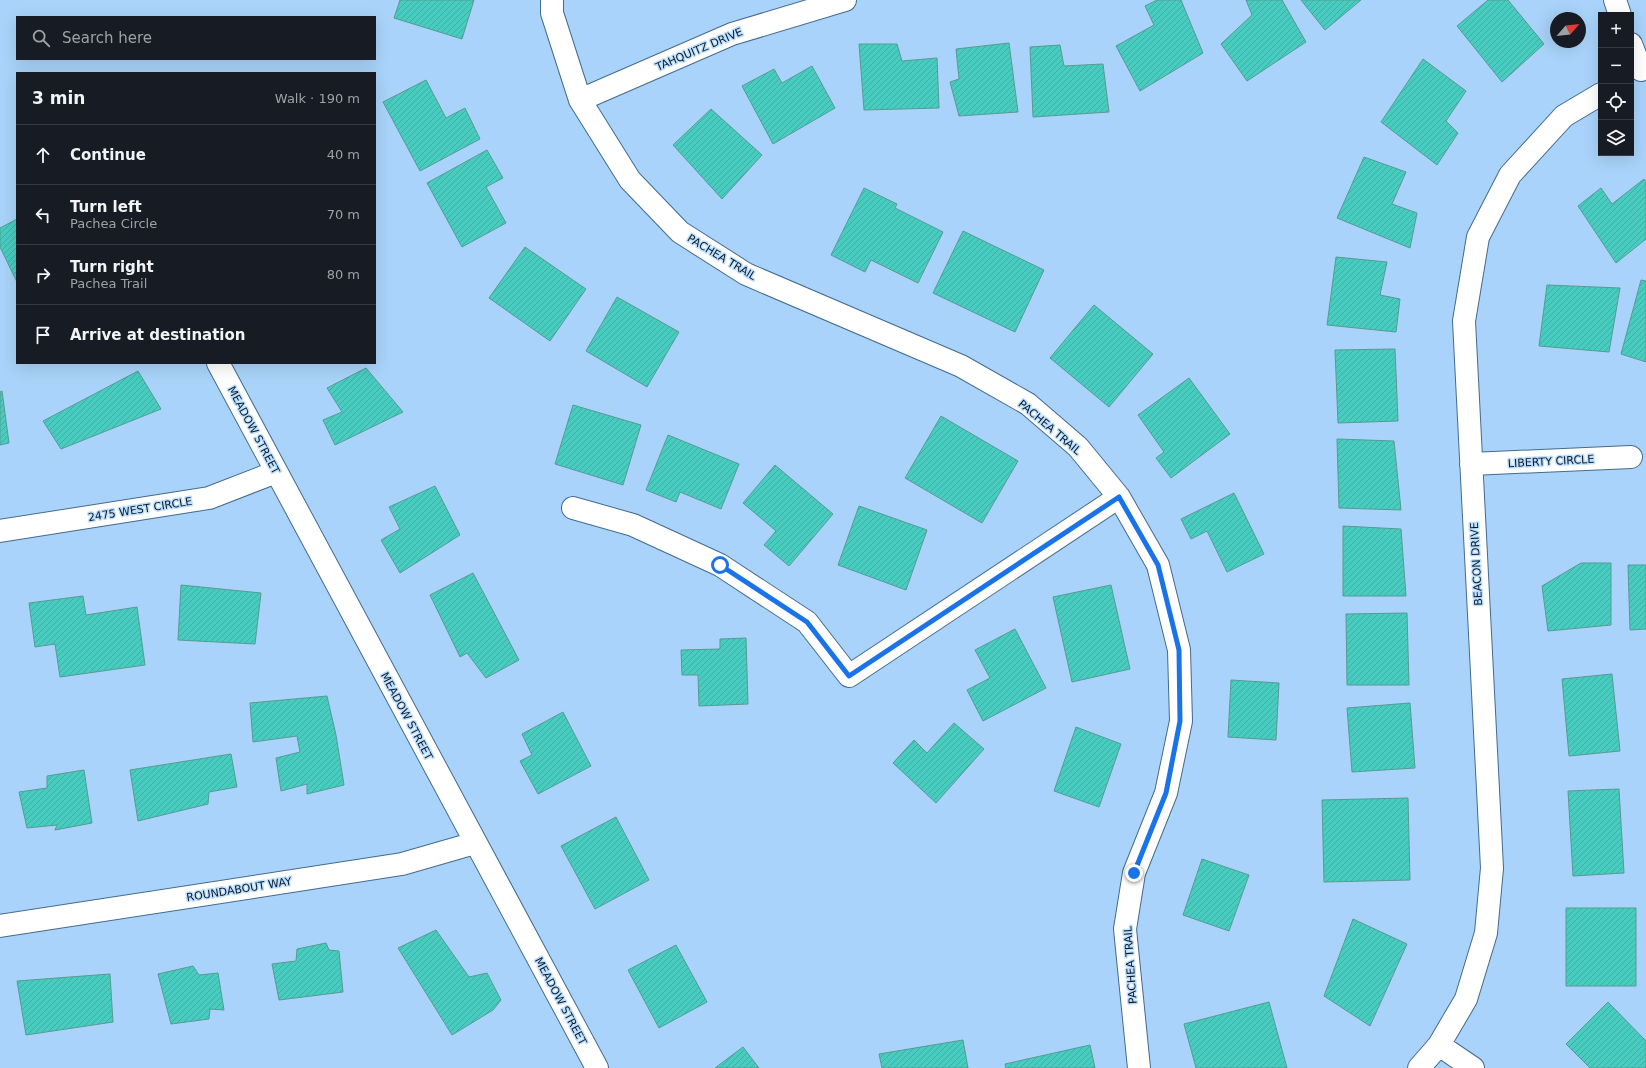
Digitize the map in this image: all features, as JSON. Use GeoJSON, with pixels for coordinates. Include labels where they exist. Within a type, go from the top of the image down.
{"type":"FeatureCollection","features":[{"type":"Feature","properties":{"kind":"street","name":"PACHEA TRAIL"},"geometry":{"type":"LineString","coordinates":[[552,0],[552,13],[580,100],[630,180],[680,232],[746,274],[961,366],[1028,404],[1078,447],[1119,497],[1158,565],[1179,650],[1180,721],[1166,793],[1134,873],[1125,929],[1139,1068]]}},
{"type":"Feature","properties":{"kind":"street","name":"TAHQUITZ DRIVE"},"geometry":{"type":"LineString","coordinates":[[580,100],[732,34],[845,0]]}},
{"type":"Feature","properties":{"kind":"street"},"geometry":{"type":"LineString","coordinates":[[1615,0],[1619,12]]}},
{"type":"Feature","properties":{"kind":"street"},"geometry":{"type":"LineString","coordinates":[[1632,48],[1639,71]]}},
{"type":"Feature","properties":{"kind":"street","name":"BEACON DRIVE"},"geometry":{"type":"LineString","coordinates":[[1419,1068],[1439,1045],[1466,998],[1483,940],[1492,868],[1464,321],[1478,238],[1510,175],[1564,116],[1598,96]]}},
{"type":"Feature","properties":{"kind":"street","name":"MEADOW STREET"},"geometry":{"type":"LineString","coordinates":[[219,364],[597,1068]]}},
{"type":"Feature","properties":{"kind":"street","name":"LIBERTY CIRCLE"},"geometry":{"type":"LineString","coordinates":[[1472,464],[1631,457]]}},
{"type":"Feature","properties":{"kind":"street","name":"2475 WEST CIRCLE"},"geometry":{"type":"LineString","coordinates":[[0,531],[209,498],[276,472]]}},
{"type":"Feature","properties":{"kind":"street"},"geometry":{"type":"LineString","coordinates":[[573,508],[633,525],[720,565],[807,622],[849,676],[1119,497]]}},
{"type":"Feature","properties":{"kind":"street","name":"ROUNDABOUT WAY"},"geometry":{"type":"LineString","coordinates":[[0,926],[402,864],[475,843]]}},
{"type":"Feature","properties":{"kind":"street"},"geometry":{"type":"LineString","coordinates":[[1439,1045],[1473,1068]]}},
{"type":"Feature","properties":{"kind":"building"},"geometry":{"type":"Polygon","coordinates":[[[400,0],[474,0],[462,39],[394,18],[400,0]]]}},
{"type":"Feature","properties":{"kind":"building"},"geometry":{"type":"Polygon","coordinates":[[[1157,0],[1181,0],[1203,53],[1140,91],[1116,46],[1154,25],[1145,6],[1157,0]]]}},
{"type":"Feature","properties":{"kind":"building"},"geometry":{"type":"Polygon","coordinates":[[[1246,0],[1282,0],[1306,42],[1247,81],[1221,44],[1252,15],[1246,0]]]}},
{"type":"Feature","properties":{"kind":"building"},"geometry":{"type":"Polygon","coordinates":[[[1301,0],[1361,0],[1325,30],[1301,0]]]}},
{"type":"Feature","properties":{"kind":"building"},"geometry":{"type":"Polygon","coordinates":[[[1488,0],[1508,0],[1544,44],[1502,82],[1457,26],[1488,0]]]}},
{"type":"Feature","properties":{"kind":"building"},"geometry":{"type":"Polygon","coordinates":[[[1009,43],[1018,112],[959,116],[950,82],[959,79],[956,49],[1009,43]]]}},
{"type":"Feature","properties":{"kind":"building"},"geometry":{"type":"Polygon","coordinates":[[[859,44],[897,44],[902,61],[937,58],[939,108],[864,110],[859,44]]]}},
{"type":"Feature","properties":{"kind":"building"},"geometry":{"type":"Polygon","coordinates":[[[1060,45],[1064,66],[1103,64],[1109,112],[1033,117],[1030,47],[1060,45]]]}},
{"type":"Feature","properties":{"kind":"building"},"geometry":{"type":"Polygon","coordinates":[[[1423,59],[1466,91],[1446,121],[1458,133],[1437,165],[1381,122],[1423,59]]]}},
{"type":"Feature","properties":{"kind":"building"},"geometry":{"type":"Polygon","coordinates":[[[812,66],[835,108],[773,144],[742,86],[774,69],[782,83],[812,66]]]}},
{"type":"Feature","properties":{"kind":"building"},"geometry":{"type":"Polygon","coordinates":[[[426,80],[446,118],[465,108],[480,139],[420,171],[383,102],[426,80]]]}},
{"type":"Feature","properties":{"kind":"building"},"geometry":{"type":"Polygon","coordinates":[[[711,109],[762,155],[722,199],[673,145],[711,109]]]}},
{"type":"Feature","properties":{"kind":"building"},"geometry":{"type":"Polygon","coordinates":[[[487,150],[503,178],[486,187],[506,223],[462,247],[427,183],[487,150]]]}},
{"type":"Feature","properties":{"kind":"building"},"geometry":{"type":"Polygon","coordinates":[[[1364,157],[1406,172],[1392,204],[1417,213],[1410,248],[1337,218],[1364,157]]]}},
{"type":"Feature","properties":{"kind":"building"},"geometry":{"type":"Polygon","coordinates":[[[1644,179],[1646,182],[1646,239],[1616,263],[1578,206],[1601,188],[1612,204],[1644,179]]]}},
{"type":"Feature","properties":{"kind":"building"},"geometry":{"type":"Polygon","coordinates":[[[864,188],[897,204],[895,208],[943,232],[918,283],[871,260],[865,272],[831,255],[864,188]]]}},
{"type":"Feature","properties":{"kind":"building"},"geometry":{"type":"Polygon","coordinates":[[[16,220],[16,280],[0,247],[0,228],[16,220]]]}},
{"type":"Feature","properties":{"kind":"building"},"geometry":{"type":"Polygon","coordinates":[[[963,231],[1044,270],[1015,332],[933,293],[963,231]]]}},
{"type":"Feature","properties":{"kind":"building"},"geometry":{"type":"Polygon","coordinates":[[[525,247],[586,289],[550,341],[489,298],[525,247]]]}},
{"type":"Feature","properties":{"kind":"building"},"geometry":{"type":"Polygon","coordinates":[[[1336,257],[1387,262],[1380,295],[1400,299],[1396,332],[1327,325],[1336,257]]]}},
{"type":"Feature","properties":{"kind":"building"},"geometry":{"type":"Polygon","coordinates":[[[1641,280],[1646,281],[1646,362],[1621,354],[1641,280]]]}},
{"type":"Feature","properties":{"kind":"building"},"geometry":{"type":"Polygon","coordinates":[[[1547,285],[1620,288],[1609,352],[1539,346],[1547,285]]]}},
{"type":"Feature","properties":{"kind":"building"},"geometry":{"type":"Polygon","coordinates":[[[617,297],[679,332],[647,387],[586,351],[617,297]]]}},
{"type":"Feature","properties":{"kind":"building"},"geometry":{"type":"Polygon","coordinates":[[[1094,305],[1153,354],[1109,407],[1050,358],[1094,305]]]}},
{"type":"Feature","properties":{"kind":"building"},"geometry":{"type":"Polygon","coordinates":[[[1395,349],[1398,421],[1338,423],[1335,350],[1395,349]]]}},
{"type":"Feature","properties":{"kind":"building"},"geometry":{"type":"Polygon","coordinates":[[[366,368],[403,412],[335,445],[323,420],[342,412],[327,388],[366,368]]]}},
{"type":"Feature","properties":{"kind":"building"},"geometry":{"type":"Polygon","coordinates":[[[138,371],[161,409],[61,449],[43,421],[138,371]]]}},
{"type":"Feature","properties":{"kind":"building"},"geometry":{"type":"Polygon","coordinates":[[[1189,378],[1230,434],[1171,478],[1156,458],[1164,452],[1138,415],[1189,378]]]}},
{"type":"Feature","properties":{"kind":"building"},"geometry":{"type":"Polygon","coordinates":[[[2,391],[9,443],[0,445],[0,392],[2,391]]]}},
{"type":"Feature","properties":{"kind":"building"},"geometry":{"type":"Polygon","coordinates":[[[573,405],[641,425],[623,485],[555,464],[573,405]]]}},
{"type":"Feature","properties":{"kind":"building"},"geometry":{"type":"Polygon","coordinates":[[[941,416],[1018,461],[982,523],[905,478],[941,416]]]}},
{"type":"Feature","properties":{"kind":"building"},"geometry":{"type":"Polygon","coordinates":[[[668,435],[739,464],[721,509],[680,492],[676,502],[646,490],[668,435]]]}},
{"type":"Feature","properties":{"kind":"building"},"geometry":{"type":"Polygon","coordinates":[[[1337,439],[1394,441],[1401,510],[1339,508],[1337,439]]]}},
{"type":"Feature","properties":{"kind":"building"},"geometry":{"type":"Polygon","coordinates":[[[775,465],[833,514],[789,566],[764,545],[776,531],[743,503],[775,465]]]}},
{"type":"Feature","properties":{"kind":"building"},"geometry":{"type":"Polygon","coordinates":[[[435,486],[460,535],[400,573],[381,540],[400,529],[389,507],[435,486]]]}},
{"type":"Feature","properties":{"kind":"building"},"geometry":{"type":"Polygon","coordinates":[[[1234,493],[1264,554],[1227,572],[1207,531],[1191,539],[1181,519],[1234,493]]]}},
{"type":"Feature","properties":{"kind":"building"},"geometry":{"type":"Polygon","coordinates":[[[859,506],[927,530],[906,590],[838,565],[859,506]]]}},
{"type":"Feature","properties":{"kind":"building"},"geometry":{"type":"Polygon","coordinates":[[[1343,526],[1401,529],[1406,596],[1343,596],[1343,526]]]}},
{"type":"Feature","properties":{"kind":"building"},"geometry":{"type":"Polygon","coordinates":[[[1581,563],[1611,563],[1611,625],[1548,631],[1542,586],[1581,563]]]}},
{"type":"Feature","properties":{"kind":"building"},"geometry":{"type":"Polygon","coordinates":[[[1628,565],[1646,565],[1646,629],[1630,630],[1628,565]]]}},
{"type":"Feature","properties":{"kind":"building"},"geometry":{"type":"Polygon","coordinates":[[[473,573],[519,660],[486,678],[467,653],[460,657],[430,595],[473,573]]]}},
{"type":"Feature","properties":{"kind":"building"},"geometry":{"type":"Polygon","coordinates":[[[181,585],[261,593],[255,644],[178,640],[181,585]]]}},
{"type":"Feature","properties":{"kind":"building"},"geometry":{"type":"Polygon","coordinates":[[[1111,585],[1130,669],[1072,682],[1053,597],[1111,585]]]}},
{"type":"Feature","properties":{"kind":"building"},"geometry":{"type":"Polygon","coordinates":[[[83,596],[86,615],[137,607],[145,665],[60,677],[55,644],[35,647],[29,603],[83,596]]]}},
{"type":"Feature","properties":{"kind":"building"},"geometry":{"type":"Polygon","coordinates":[[[1407,613],[1409,685],[1347,685],[1346,614],[1407,613]]]}},
{"type":"Feature","properties":{"kind":"building"},"geometry":{"type":"Polygon","coordinates":[[[1015,629],[1046,688],[983,721],[967,690],[990,678],[975,650],[1015,629]]]}},
{"type":"Feature","properties":{"kind":"building"},"geometry":{"type":"Polygon","coordinates":[[[746,638],[748,704],[699,706],[698,675],[682,675],[681,650],[720,649],[720,639],[746,638]]]}},
{"type":"Feature","properties":{"kind":"building"},"geometry":{"type":"Polygon","coordinates":[[[1612,674],[1620,751],[1569,756],[1562,679],[1612,674]]]}},
{"type":"Feature","properties":{"kind":"building"},"geometry":{"type":"Polygon","coordinates":[[[1231,680],[1279,683],[1276,740],[1228,737],[1231,680]]]}},
{"type":"Feature","properties":{"kind":"building"},"geometry":{"type":"Polygon","coordinates":[[[327,696],[336,735],[344,785],[307,794],[307,784],[281,791],[276,758],[300,752],[297,736],[253,742],[250,703],[327,696]]]}},
{"type":"Feature","properties":{"kind":"building"},"geometry":{"type":"Polygon","coordinates":[[[1410,703],[1415,768],[1352,772],[1347,708],[1410,703]]]}},
{"type":"Feature","properties":{"kind":"building"},"geometry":{"type":"Polygon","coordinates":[[[563,712],[591,766],[538,794],[520,761],[532,755],[522,734],[563,712]]]}},
{"type":"Feature","properties":{"kind":"building"},"geometry":{"type":"Polygon","coordinates":[[[954,723],[984,749],[936,803],[893,763],[914,740],[927,753],[954,723]]]}},
{"type":"Feature","properties":{"kind":"building"},"geometry":{"type":"Polygon","coordinates":[[[1076,727],[1121,744],[1099,807],[1054,791],[1076,727]]]}},
{"type":"Feature","properties":{"kind":"building"},"geometry":{"type":"Polygon","coordinates":[[[231,754],[237,787],[209,792],[208,804],[138,821],[130,770],[231,754]]]}},
{"type":"Feature","properties":{"kind":"building"},"geometry":{"type":"Polygon","coordinates":[[[84,770],[92,823],[55,830],[57,825],[27,828],[19,792],[47,788],[47,776],[84,770]]]}},
{"type":"Feature","properties":{"kind":"building"},"geometry":{"type":"Polygon","coordinates":[[[1619,789],[1624,873],[1573,876],[1568,791],[1619,789]]]}},
{"type":"Feature","properties":{"kind":"building"},"geometry":{"type":"Polygon","coordinates":[[[1408,798],[1410,880],[1324,882],[1322,800],[1408,798]]]}},
{"type":"Feature","properties":{"kind":"building"},"geometry":{"type":"Polygon","coordinates":[[[616,817],[649,880],[595,909],[561,846],[616,817]]]}},
{"type":"Feature","properties":{"kind":"building"},"geometry":{"type":"Polygon","coordinates":[[[1202,859],[1249,875],[1229,931],[1183,915],[1202,859]]]}},
{"type":"Feature","properties":{"kind":"building"},"geometry":{"type":"Polygon","coordinates":[[[1566,908],[1636,908],[1636,986],[1566,986],[1566,908]]]}},
{"type":"Feature","properties":{"kind":"building"},"geometry":{"type":"Polygon","coordinates":[[[1353,919],[1407,944],[1370,1026],[1324,996],[1353,919]]]}},
{"type":"Feature","properties":{"kind":"building"},"geometry":{"type":"Polygon","coordinates":[[[436,930],[469,977],[487,973],[501,1000],[493,1010],[452,1035],[398,948],[436,930]]]}},
{"type":"Feature","properties":{"kind":"building"},"geometry":{"type":"Polygon","coordinates":[[[326,943],[329,950],[339,951],[343,992],[279,1000],[272,964],[296,961],[297,949],[326,943]]]}},
{"type":"Feature","properties":{"kind":"building"},"geometry":{"type":"Polygon","coordinates":[[[676,945],[707,1002],[659,1028],[628,970],[676,945]]]}},
{"type":"Feature","properties":{"kind":"building"},"geometry":{"type":"Polygon","coordinates":[[[193,966],[199,975],[218,973],[224,1010],[210,1009],[209,1019],[171,1024],[158,974],[193,966]]]}},
{"type":"Feature","properties":{"kind":"building"},"geometry":{"type":"Polygon","coordinates":[[[110,974],[113,1022],[26,1035],[17,981],[110,974]]]}},
{"type":"Feature","properties":{"kind":"building"},"geometry":{"type":"Polygon","coordinates":[[[1269,1002],[1287,1068],[1196,1068],[1184,1024],[1269,1002]]]}},
{"type":"Feature","properties":{"kind":"building"},"geometry":{"type":"Polygon","coordinates":[[[1608,1002],[1646,1041],[1646,1068],[1590,1068],[1566,1044],[1608,1002]]]}},
{"type":"Feature","properties":{"kind":"building"},"geometry":{"type":"Polygon","coordinates":[[[963,1040],[968,1068],[882,1068],[879,1054],[963,1040]]]}},
{"type":"Feature","properties":{"kind":"building"},"geometry":{"type":"Polygon","coordinates":[[[1090,1045],[1095,1068],[1006,1068],[1005,1064],[1090,1045]]]}},
{"type":"Feature","properties":{"kind":"building"},"geometry":{"type":"Polygon","coordinates":[[[743,1047],[759,1068],[715,1068],[743,1047]]]}},
{"type":"Feature","properties":{"kind":"route"},"geometry":{"type":"LineString","coordinates":[[720,565],[807,622],[849,676],[1119,497],[1158,565],[1179,650],[1180,721],[1166,793],[1134,873]]}}]}
